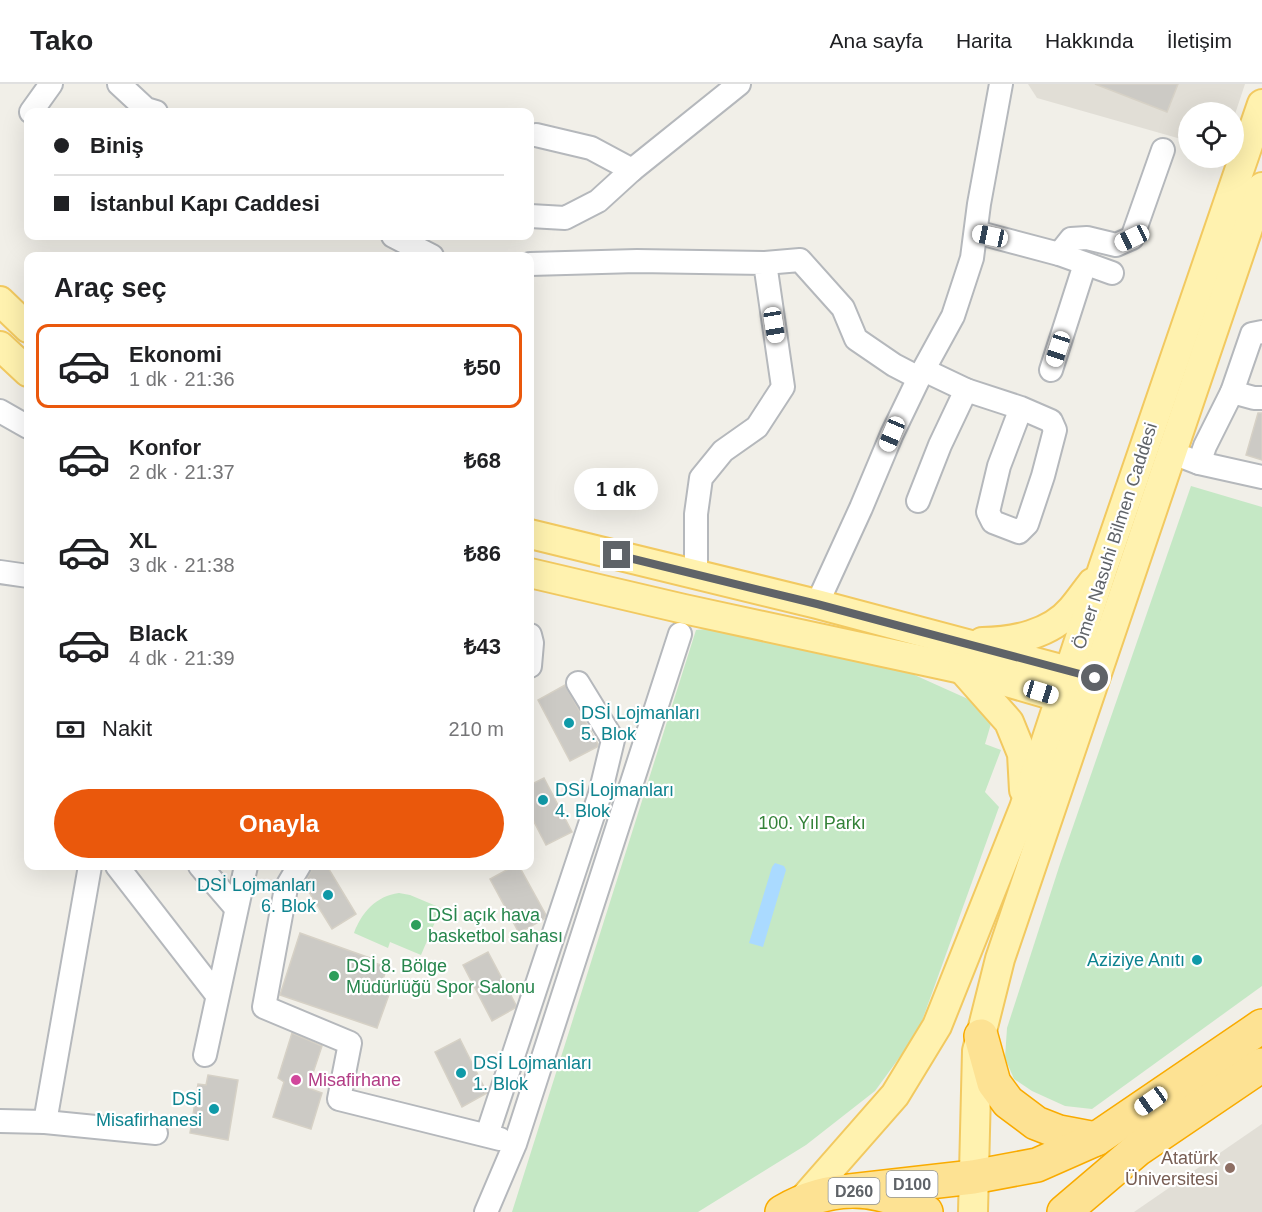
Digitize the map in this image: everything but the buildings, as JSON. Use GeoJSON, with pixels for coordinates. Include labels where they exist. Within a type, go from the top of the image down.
{"type":"FeatureCollection","features":[{"type":"Feature","properties":{"kind":"highway"},"geometry":{"type":"LineString","coordinates":[[973,1177],[1037,1165],[1096,1139],[1262,1026]]}},
{"type":"Feature","properties":{"kind":"highway"},"geometry":{"type":"LineString","coordinates":[[981,1036],[985,1058],[994,1083],[1008,1102],[1036,1123],[1059,1132],[1096,1139]]}},
{"type":"Feature","properties":{"kind":"highway"},"geometry":{"type":"LineString","coordinates":[[1064,1212],[1138,1149],[1262,1065]]}},
{"type":"Feature","properties":{"kind":"highway","name":"D100"},"geometry":{"type":"LineString","coordinates":[[850,1191],[973,1177]]}},
{"type":"Feature","properties":{"kind":"highway","name":"D260"},"geometry":{"type":"LineString","coordinates":[[792,1206],[825,1193],[850,1191],[887,1195],[926,1212]]}},
{"type":"Feature","properties":{"kind":"main road","name":"Ömer Nasuhi Bilmen Caddesi"},"geometry":{"type":"LineString","coordinates":[[973,1212],[977,1051],[1000,959],[1082,675],[1174,444],[1253,182],[1262,104]]}},
{"type":"Feature","properties":{"kind":"main road","name":"Ömer Nasuhi Bilmen Caddesi"},"geometry":{"type":"LineString","coordinates":[[1082,675],[1103,568],[1253,182]]}},
{"type":"Feature","properties":{"kind":"main road"},"geometry":{"type":"LineString","coordinates":[[0,301],[24,324]]}},
{"type":"Feature","properties":{"kind":"main road"},"geometry":{"type":"LineString","coordinates":[[0,346],[24,368]]}},
{"type":"Feature","properties":{"kind":"main road"},"geometry":{"type":"LineString","coordinates":[[534,535],[817,604],[1082,675]]}},
{"type":"Feature","properties":{"kind":"main road"},"geometry":{"type":"LineString","coordinates":[[945,638],[985,642],[1015,639],[1048,628],[1071,611],[1103,568]]}},
{"type":"Feature","properties":{"kind":"main road"},"geometry":{"type":"LineString","coordinates":[[534,574],[962,669],[1074,702]]}},
{"type":"Feature","properties":{"kind":"main road"},"geometry":{"type":"LineString","coordinates":[[962,669],[1010,722],[1022,754],[1024,808]]}},
{"type":"Feature","properties":{"kind":"main road","name":"Ömer Nasuhi Bilmen Caddesi"},"geometry":{"type":"LineString","coordinates":[[792,1206],[895,1095],[937,1026],[1024,808],[1074,702]]}},
{"type":"Feature","properties":{"kind":"street"},"geometry":{"type":"LineString","coordinates":[[34,108],[51,84]]}},
{"type":"Feature","properties":{"kind":"street"},"geometry":{"type":"LineString","coordinates":[[119,84],[145,108]]}},
{"type":"Feature","properties":{"kind":"street"},"geometry":{"type":"LineString","coordinates":[[534,216],[565,218],[598,201],[632,170],[739,84]]}},
{"type":"Feature","properties":{"kind":"street"},"geometry":{"type":"LineString","coordinates":[[817,604],[892,434],[953,316],[972,258],[981,193],[1001,84]]}},
{"type":"Feature","properties":{"kind":"street"},"geometry":{"type":"LineString","coordinates":[[536,135],[591,148],[632,170]]}},
{"type":"Feature","properties":{"kind":"street"},"geometry":{"type":"LineString","coordinates":[[1059,254],[1071,240],[1087,238],[1116,245],[1132,238],[1164,150]]}},
{"type":"Feature","properties":{"kind":"street"},"geometry":{"type":"LineString","coordinates":[[976,232],[1059,254],[1112,273]]}},
{"type":"Feature","properties":{"kind":"street"},"geometry":{"type":"LineString","coordinates":[[401,240],[424,252]]}},
{"type":"Feature","properties":{"kind":"street"},"geometry":{"type":"LineString","coordinates":[[534,264],[637,261],[765,263],[800,260],[843,308],[856,339],[894,365],[1021,408],[1051,421],[1055,430],[1043,477],[1027,524],[1019,532],[993,522],[988,512],[999,466],[1021,408]]}},
{"type":"Feature","properties":{"kind":"street"},"geometry":{"type":"LineString","coordinates":[[696,574],[696,513],[701,478],[723,451],[757,427],[783,387],[765,263]]}},
{"type":"Feature","properties":{"kind":"street"},"geometry":{"type":"LineString","coordinates":[[1051,370],[1085,264]]}},
{"type":"Feature","properties":{"kind":"street"},"geometry":{"type":"LineString","coordinates":[[1202,454],[1232,392],[1252,334],[1262,332]]}},
{"type":"Feature","properties":{"kind":"street"},"geometry":{"type":"LineString","coordinates":[[918,501],[940,445],[966,390]]}},
{"type":"Feature","properties":{"kind":"street"},"geometry":{"type":"LineString","coordinates":[[1232,392],[1262,398]]}},
{"type":"Feature","properties":{"kind":"street"},"geometry":{"type":"LineString","coordinates":[[0,411],[24,425]]}},
{"type":"Feature","properties":{"kind":"street"},"geometry":{"type":"LineString","coordinates":[[1174,444],[1262,477]]}},
{"type":"Feature","properties":{"kind":"street"},"geometry":{"type":"LineString","coordinates":[[1202,454],[1262,465]]}},
{"type":"Feature","properties":{"kind":"street"},"geometry":{"type":"LineString","coordinates":[[0,572],[24,575]]}},
{"type":"Feature","properties":{"kind":"street"},"geometry":{"type":"LineString","coordinates":[[486,1212],[515,1144],[680,634]]}},
{"type":"Feature","properties":{"kind":"street"},"geometry":{"type":"LineString","coordinates":[[487,1135],[600,794],[613,740],[578,683]]}},
{"type":"Feature","properties":{"kind":"street"},"geometry":{"type":"LineString","coordinates":[[45,1122],[89,870]]}},
{"type":"Feature","properties":{"kind":"street"},"geometry":{"type":"LineString","coordinates":[[120,870],[217,995]]}},
{"type":"Feature","properties":{"kind":"street"},"geometry":{"type":"LineString","coordinates":[[203,870],[236,908]]}},
{"type":"Feature","properties":{"kind":"street"},"geometry":{"type":"LineString","coordinates":[[205,1055],[245,870]]}},
{"type":"Feature","properties":{"kind":"street"},"geometry":{"type":"LineString","coordinates":[[297,870],[286,888],[264,1007],[350,1043],[339,1099],[515,1144]]}},
{"type":"Feature","properties":{"kind":"street"},"geometry":{"type":"LineString","coordinates":[[0,1121],[45,1122],[156,1133]]}},
{"type":"Feature","properties":{"kind":"shaded area"},"geometry":{"type":"Polygon","coordinates":[[[1028,84],[1245,84],[1239,102],[1178,102],[1178,138],[1037,98],[1028,84]]]}},
{"type":"Feature","properties":{"kind":"shaded area","name":"Atatürk Üniversitesi"},"geometry":{"type":"Polygon","coordinates":[[[1262,1124],[1262,1212],[1134,1212],[1262,1124]]]}},
{"type":"Feature","properties":{"kind":"green space"},"geometry":{"type":"Polygon","coordinates":[[[1191,486],[1262,507],[1262,986],[1092,1109],[1065,1106],[1032,1091],[1014,1079],[1005,1058],[1007,1028],[1060,864],[1191,486]]]}},
{"type":"Feature","properties":{"kind":"green space","name":"100. Yıl Parkı"},"geometry":{"type":"Polygon","coordinates":[[[717,628],[899,668],[968,699],[993,717],[985,744],[1001,750],[985,792],[999,807],[918,1032],[875,1091],[806,1145],[698,1212],[512,1212],[696,630],[717,628]]]}},
{"type":"Feature","properties":{"kind":"green space"},"geometry":{"type":"Polygon","coordinates":[[[399,893],[410,895],[441,908],[421,955],[390,942],[388,948],[354,933],[361,918],[371,906],[383,898],[399,893]]]}},
{"type":"Feature","properties":{"kind":"water"},"geometry":{"type":"Polygon","coordinates":[[[775,863],[784,866],[786,870],[763,947],[749,943],[775,863]]]}},
{"type":"Feature","properties":{"kind":"place","name":"DSİ Lojmanları 5. Blok"},"geometry":{"type":"Point","coordinates":[569,723]}},
{"type":"Feature","properties":{"kind":"place","name":"DSİ Lojmanları 4. Blok"},"geometry":{"type":"Point","coordinates":[543,800]}},
{"type":"Feature","properties":{"kind":"place","name":"DSİ Lojmanları 6. Blok"},"geometry":{"type":"Point","coordinates":[328,895]}},
{"type":"Feature","properties":{"kind":"place","name":"DSİ açık hava basketbol sahası"},"geometry":{"type":"Point","coordinates":[416,925]}},
{"type":"Feature","properties":{"kind":"place","name":"Aziziye Anıtı"},"geometry":{"type":"Point","coordinates":[1197,960]}},
{"type":"Feature","properties":{"kind":"place","name":"DSİ 8. Bölge Müdürlüğü Spor Salonu"},"geometry":{"type":"Point","coordinates":[334,976]}},
{"type":"Feature","properties":{"kind":"place","name":"DSİ Lojmanları 1. Blok"},"geometry":{"type":"Point","coordinates":[461,1073]}},
{"type":"Feature","properties":{"kind":"place","name":"Misafirhane"},"geometry":{"type":"Point","coordinates":[296,1080]}},
{"type":"Feature","properties":{"kind":"place","name":"DSİ Misafirhanesi"},"geometry":{"type":"Point","coordinates":[214,1109]}},
{"type":"Feature","properties":{"kind":"place","name":"Atatürk Üniversitesi"},"geometry":{"type":"Point","coordinates":[1230,1168]}},
{"type":"Feature","properties":{"kind":"route"},"geometry":{"type":"LineString","coordinates":[[617,555],[817,604],[1095,678]]}}]}
